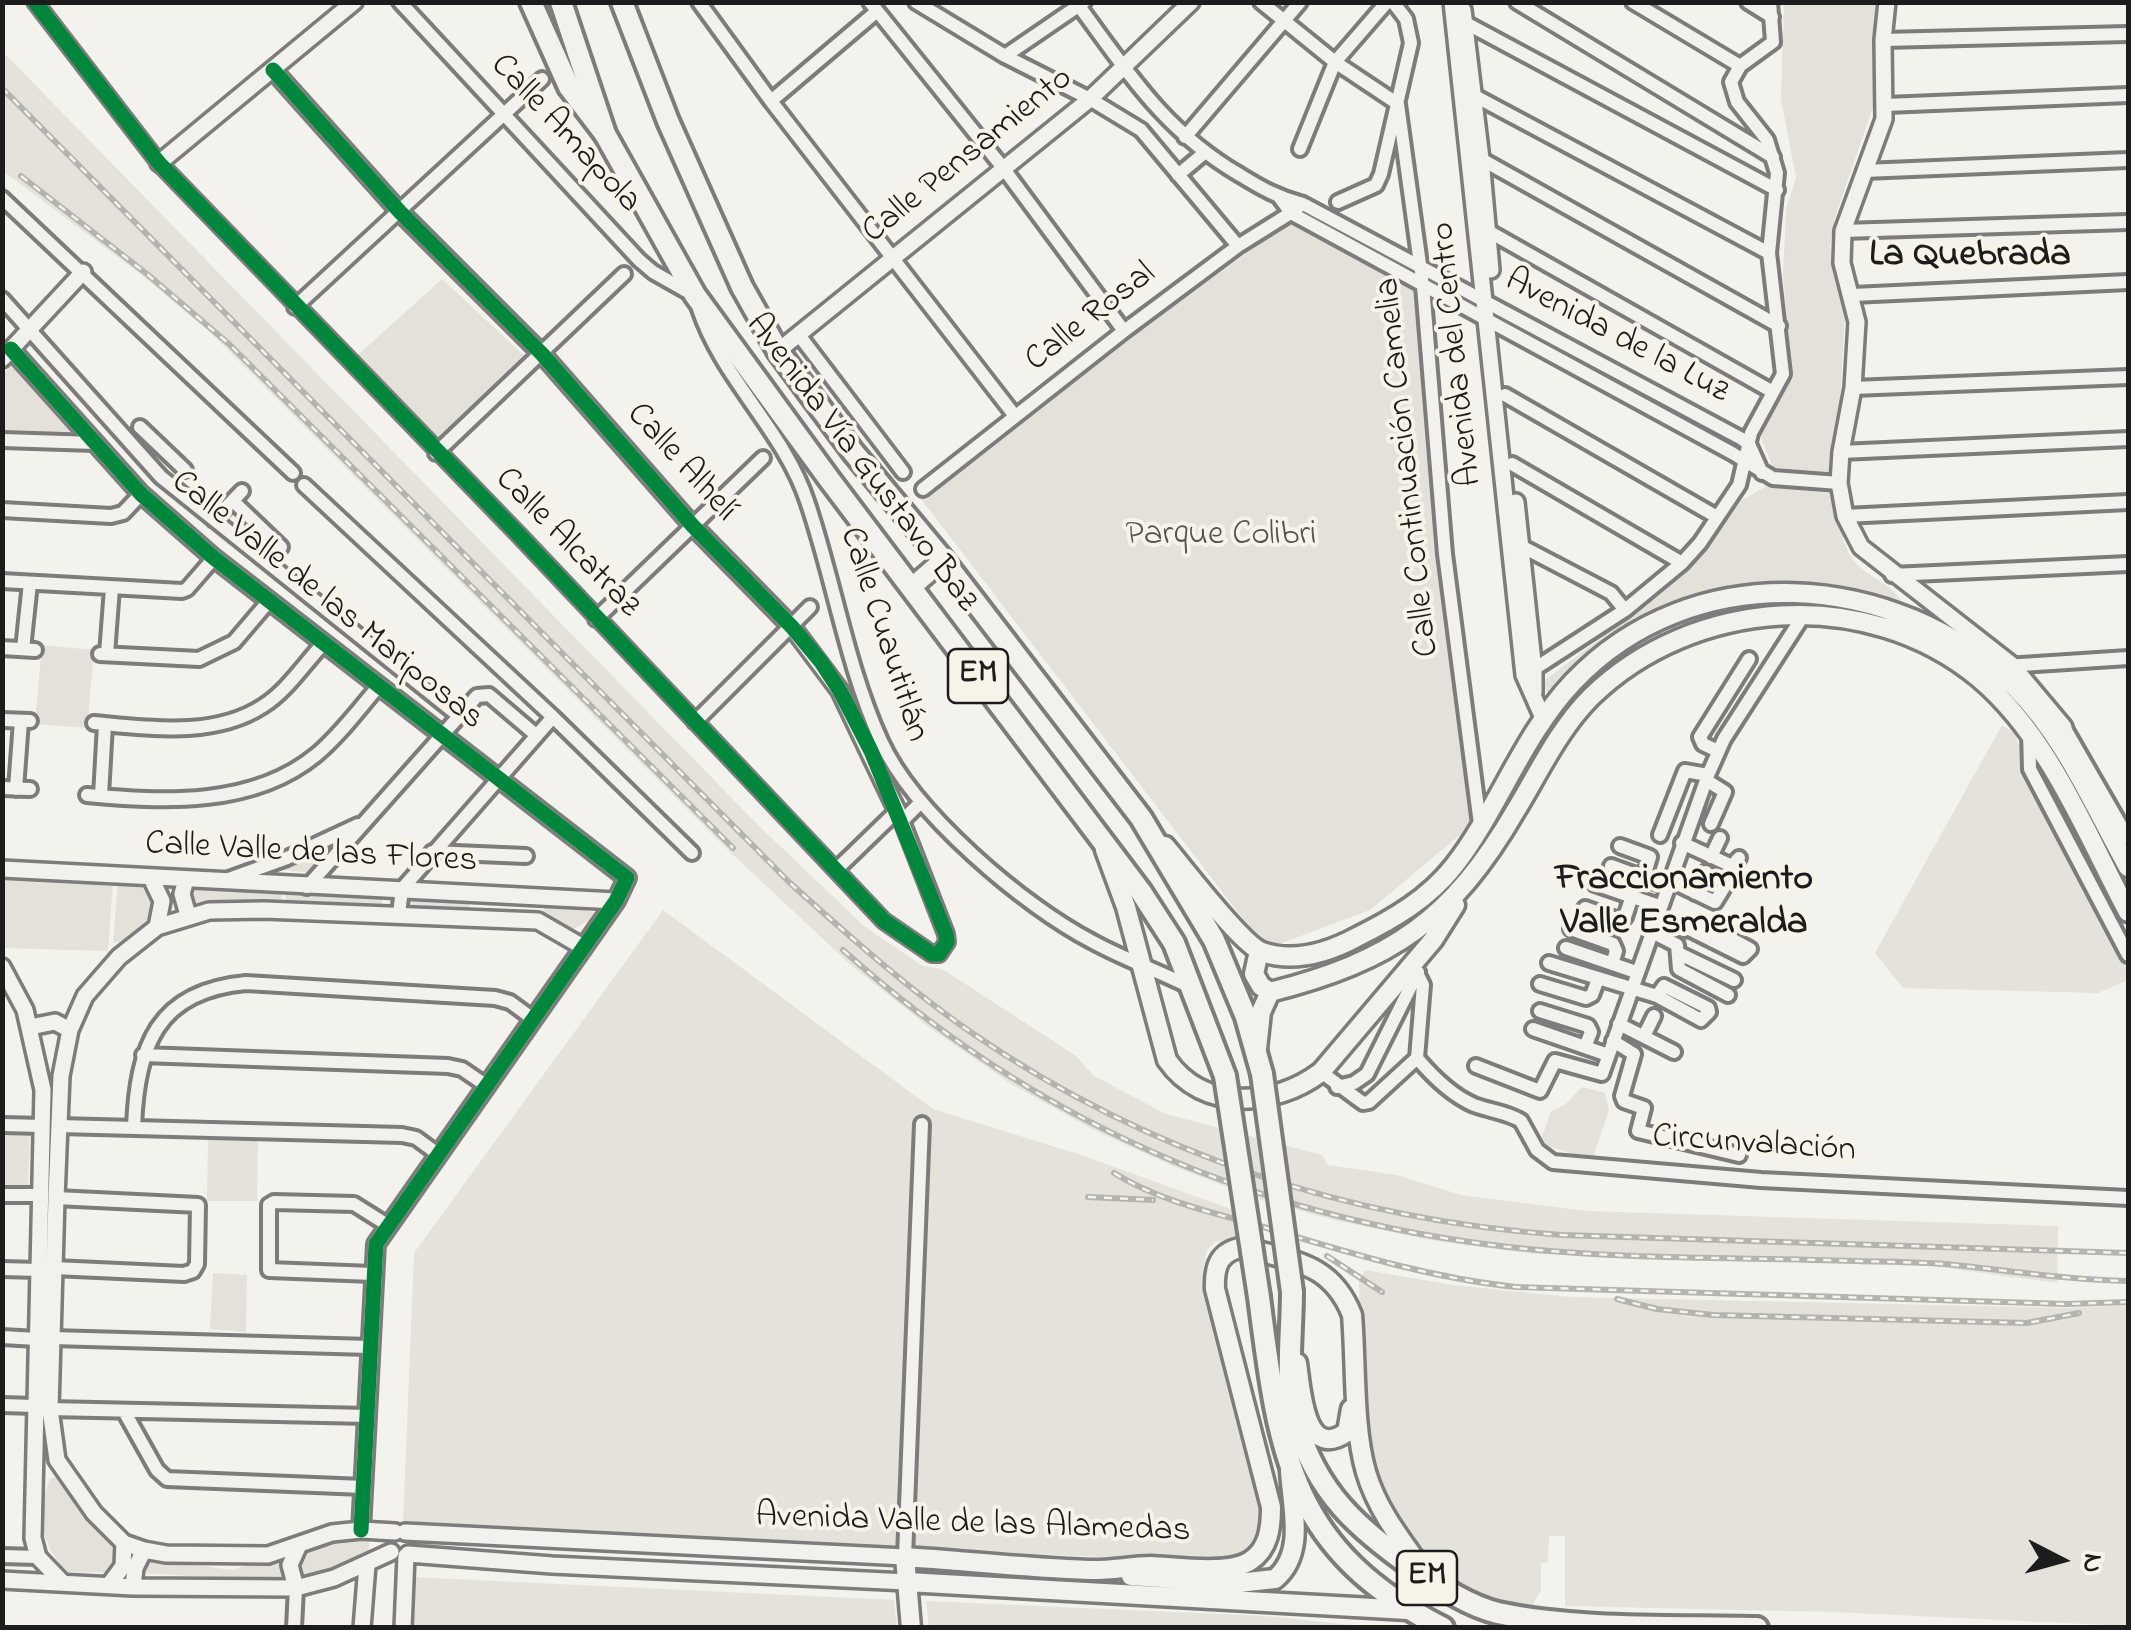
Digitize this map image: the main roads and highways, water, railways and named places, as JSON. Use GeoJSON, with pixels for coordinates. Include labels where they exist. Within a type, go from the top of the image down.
{"type":"FeatureCollection","features":[{"type":"Feature","properties":{"kind":"main road"},"geometry":{"type":"LineString","coordinates":[[532,2],[569,87],[605,134]]}},
{"type":"Feature","properties":{"kind":"main road","name":"EM"},"geometry":{"type":"LineString","coordinates":[[561,2],[605,134]]}},
{"type":"Feature","properties":{"kind":"main road","name":"Avenida Vía Gustavo Baz"},"geometry":{"type":"LineString","coordinates":[[622,2],[668,121],[742,288],[778,350],[853,452],[943,560],[1141,818],[1214,940],[1234,984],[1262,1074],[1292,1292],[1292,1326]]}},
{"type":"Feature","properties":{"kind":"main road","name":"Avenida Vía Gustavo Baz"},"geometry":{"type":"LineString","coordinates":[[605,134],[695,296],[1141,892],[1174,943],[1225,1076],[1272,1398],[1290,1470]]}},
{"type":"Feature","properties":{"kind":"main road"},"geometry":{"type":"LineString","coordinates":[[912,587],[943,560]]}},
{"type":"Feature","properties":{"kind":"main road"},"geometry":{"type":"LineString","coordinates":[[1141,818],[1259,951],[1292,957],[1327,950],[1400,914],[1429,892],[1452,868],[1542,718],[1574,681],[1628,636],[1681,609],[1736,596],[1806,594],[1873,604],[2002,666],[2018,690],[2058,731],[2128,868]]}},
{"type":"Feature","properties":{"kind":"main road"},"geometry":{"type":"LineString","coordinates":[[1104,844],[1126,907],[1167,1060],[1180,1078],[1215,1096],[1261,1098],[1301,1087],[1321,1072],[1415,967],[1561,735],[1589,699],[1626,666],[1664,643],[1692,632],[1754,616],[1844,618],[1867,623],[1936,651],[1978,677],[2028,733],[2052,768],[2128,912]]}},
{"type":"Feature","properties":{"kind":"main road"},"geometry":{"type":"LineString","coordinates":[[1259,951],[1254,974],[1270,992],[1340,973],[1418,929],[1464,888]]}},
{"type":"Feature","properties":{"kind":"main road"},"geometry":{"type":"LineString","coordinates":[[1256,1051],[1261,1012],[1270,992]]}},
{"type":"Feature","properties":{"kind":"main road","name":"Avenida Valle de las Alamedas"},"geometry":{"type":"LineString","coordinates":[[1408,1610],[906,1582],[904,1557],[1094,1570],[1144,1566],[1232,1568],[1247,1564],[1266,1544],[1271,1507],[1215,1289],[1214,1271],[1220,1257],[1244,1247],[1326,1276],[1344,1298],[1352,1315],[1361,1451],[1366,1473],[1393,1529],[1432,1581]]}},
{"type":"Feature","properties":{"kind":"main road"},"geometry":{"type":"LineString","coordinates":[[1292,1326],[1304,1408],[1310,1429],[1319,1438],[1330,1440],[1348,1432],[1351,1379],[1356,1364]]}},
{"type":"Feature","properties":{"kind":"main road","name":"EM"},"geometry":{"type":"LineString","coordinates":[[1292,1326],[1288,1371],[1296,1420],[1310,1457],[1335,1500],[1365,1534],[1432,1581],[1473,1604],[1499,1613],[1581,1624],[1756,1628]]}},
{"type":"Feature","properties":{"kind":"main road"},"geometry":{"type":"LineString","coordinates":[[1048,1588],[1094,1570],[1144,1578],[1238,1583],[1275,1579],[1290,1564],[1295,1542],[1290,1470]]}},
{"type":"Feature","properties":{"kind":"main road","name":"EM"},"geometry":{"type":"LineString","coordinates":[[1290,1470],[1315,1521],[1340,1553],[1408,1610],[1443,1628]]}},
{"type":"Feature","properties":{"kind":"main road"},"geometry":{"type":"LineString","coordinates":[[906,1582],[912,1628]]}},
{"type":"Feature","properties":{"kind":"railway"},"geometry":{"type":"LineString","coordinates":[[2,88],[790,883],[924,998],[972,1033],[1108,1114],[1253,1174],[1405,1214],[1483,1227],[1562,1235],[2128,1253]]}},
{"type":"Feature","properties":{"kind":"railway"},"geometry":{"type":"LineString","coordinates":[[21,176],[229,344],[733,848]]}},
{"type":"Feature","properties":{"kind":"railway"},"geometry":{"type":"LineString","coordinates":[[843,950],[916,1011],[992,1064],[1070,1111],[1152,1152],[1237,1185],[1324,1212],[1415,1233],[1552,1251],[1931,1263],[2128,1281]]}},
{"type":"Feature","properties":{"kind":"railway"},"geometry":{"type":"LineString","coordinates":[[1114,1173],[1189,1206],[1360,1255],[1452,1278],[1516,1287],[2067,1304],[2128,1302]]}},
{"type":"Feature","properties":{"kind":"railway"},"geometry":{"type":"LineString","coordinates":[[1088,1197],[1153,1200]]}},
{"type":"Feature","properties":{"kind":"railway"},"geometry":{"type":"LineString","coordinates":[[1327,1256],[1382,1292]]}},
{"type":"Feature","properties":{"kind":"railway"},"geometry":{"type":"LineString","coordinates":[[1617,1299],[1657,1309],[1713,1315],[2027,1323],[2079,1313]]}},
{"type":"Feature","properties":{"kind":"district","name":"La Quebrada"},"geometry":{"type":"Point","coordinates":[1970,258]}},
{"type":"Feature","properties":{"kind":"district","name":"Fraccionamiento Valle Esmeralda"},"geometry":{"type":"Point","coordinates":[1684,904]}},
{"type":"Feature","properties":{"kind":"park label","name":"Parque Colibri"},"geometry":{"type":"Point","coordinates":[1221,537]}}]}
